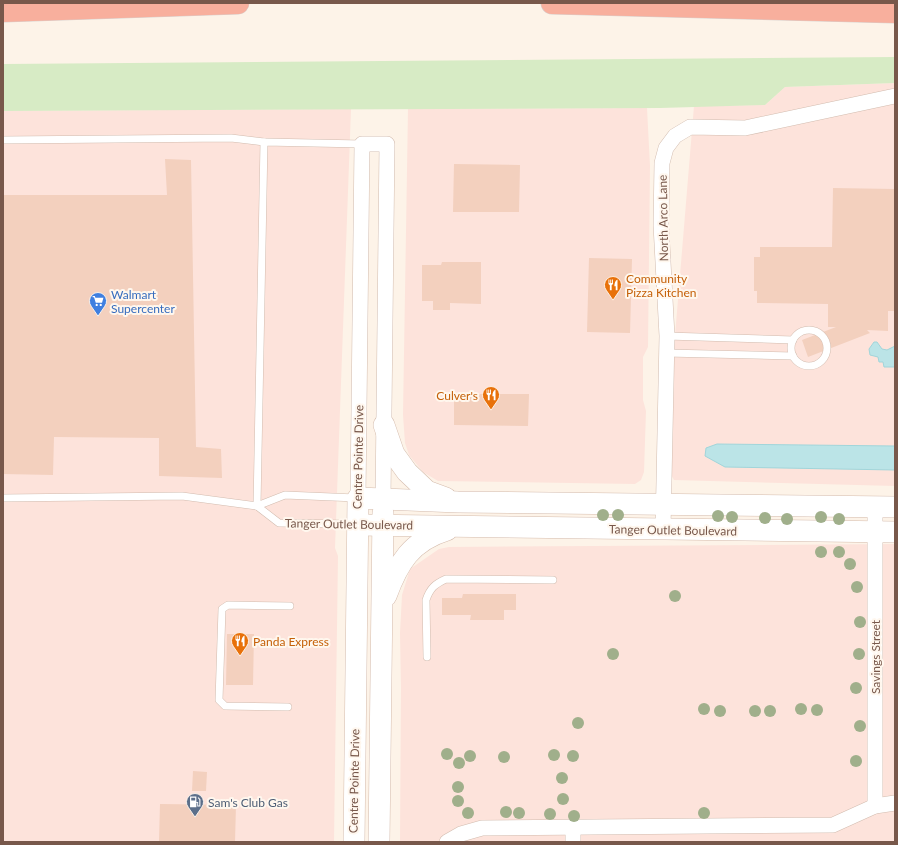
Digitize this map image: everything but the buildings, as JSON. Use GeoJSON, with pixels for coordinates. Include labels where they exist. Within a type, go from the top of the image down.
{"type":"FeatureCollection","features":[{"type":"Feature","properties":{"kind":"highway"},"geometry":{"type":"LineString","coordinates":[[3,11],[238,3]]}},
{"type":"Feature","properties":{"kind":"highway"},"geometry":{"type":"LineString","coordinates":[[552,3],[895,12]]}},
{"type":"Feature","properties":{"kind":"street","name":"North Arco Lane"},"geometry":{"type":"LineString","coordinates":[[663,530],[666,336],[662,225],[662,163],[666,148],[675,136],[690,127],[745,128],[895,96]]}},
{"type":"Feature","properties":{"kind":"street"},"geometry":{"type":"LineString","coordinates":[[362,144],[387,144],[379,842]]}},
{"type":"Feature","properties":{"kind":"street","name":"Centre Pointe Drive"},"geometry":{"type":"LineString","coordinates":[[354,842],[362,144]]}},
{"type":"Feature","properties":{"kind":"street"},"geometry":{"type":"LineString","coordinates":[[384,425],[394,454],[407,472],[427,492],[458,502]]}},
{"type":"Feature","properties":{"kind":"street","name":"Tanger Outlet Boulevard"},"geometry":{"type":"LineString","coordinates":[[358,498],[458,502],[895,507]]}},
{"type":"Feature","properties":{"kind":"street","name":"Savings Street"},"geometry":{"type":"LineString","coordinates":[[875,507],[875,806]]}},
{"type":"Feature","properties":{"kind":"street","name":"Tanger Outlet Boulevard"},"geometry":{"type":"LineString","coordinates":[[358,524],[457,527],[895,532]]}},
{"type":"Feature","properties":{"kind":"street"},"geometry":{"type":"LineString","coordinates":[[382,608],[393,577],[408,553],[420,542],[437,533],[457,527]]}},
{"type":"Feature","properties":{"kind":"street"},"geometry":{"type":"LineString","coordinates":[[447,842],[461,834],[482,828],[573,835],[833,825],[875,806],[895,803]]}},
{"type":"Feature","properties":{"kind":"lane"},"geometry":{"type":"LineString","coordinates":[[3,140],[231,138],[264,142],[362,144]]}},
{"type":"Feature","properties":{"kind":"lane"},"geometry":{"type":"LineString","coordinates":[[3,498],[182,496],[257,506],[264,142]]}},
{"type":"Feature","properties":{"kind":"lane"},"geometry":{"type":"LineString","coordinates":[[813,330],[823,337],[827,348],[823,359],[813,366],[801,364],[792,356],[791,351],[793,340],[801,332],[813,330]]}},
{"type":"Feature","properties":{"kind":"lane"},"geometry":{"type":"LineString","coordinates":[[666,336],[793,340]]}},
{"type":"Feature","properties":{"kind":"lane"},"geometry":{"type":"LineString","coordinates":[[666,353],[792,356]]}},
{"type":"Feature","properties":{"kind":"lane","name":"Tanger Outlet Boulevard"},"geometry":{"type":"LineString","coordinates":[[257,506],[285,495],[358,498]]}},
{"type":"Feature","properties":{"kind":"lane","name":"Tanger Outlet Boulevard"},"geometry":{"type":"LineString","coordinates":[[257,506],[279,523],[358,524]]}},
{"type":"Feature","properties":{"kind":"lane"},"geometry":{"type":"LineString","coordinates":[[427,657],[426,600],[429,591],[436,583],[446,579],[553,580]]}},
{"type":"Feature","properties":{"kind":"lane"},"geometry":{"type":"LineString","coordinates":[[288,708],[226,706],[219,700],[222,609],[228,605],[290,606]]}},
{"type":"Feature","properties":{"kind":"shaded area"},"geometry":{"type":"Polygon","coordinates":[[[895,83],[895,486],[674,480],[670,473],[672,372],[694,106],[765,105],[785,87],[895,83]]]}},
{"type":"Feature","properties":{"kind":"shaded area"},"geometry":{"type":"Polygon","coordinates":[[[647,108],[650,166],[648,347],[643,357],[643,400],[646,411],[644,472],[641,480],[635,484],[438,481],[423,472],[409,455],[405,443],[403,415],[408,109],[647,108]]]}},
{"type":"Feature","properties":{"kind":"shaded area"},"geometry":{"type":"Polygon","coordinates":[[[351,109],[335,548],[338,556],[334,842],[3,842],[3,111],[351,109]]]}},
{"type":"Feature","properties":{"kind":"shaded area"},"geometry":{"type":"Polygon","coordinates":[[[895,544],[895,842],[400,842],[400,633],[402,595],[410,569],[439,549],[449,547],[895,544]]]}},
{"type":"Feature","properties":{"kind":"green space"},"geometry":{"type":"Polygon","coordinates":[[[895,57],[895,83],[785,87],[765,105],[660,108],[3,111],[3,64],[895,57]]]}},
{"type":"Feature","properties":{"kind":"water"},"geometry":{"type":"Polygon","coordinates":[[[874,342],[877,342],[882,349],[887,350],[895,346],[895,367],[884,367],[883,362],[879,362],[878,357],[870,355],[869,349],[874,342]]]}},
{"type":"Feature","properties":{"kind":"water"},"geometry":{"type":"Polygon","coordinates":[[[717,444],[895,446],[895,470],[725,467],[705,456],[706,448],[717,444]]]}},
{"type":"Feature","properties":{"kind":"place","name":"Community Pizza Kitchen"},"geometry":{"type":"Point","coordinates":[613,300]}},
{"type":"Feature","properties":{"kind":"place","name":"Walmart Supercenter"},"geometry":{"type":"Point","coordinates":[98,316]}},
{"type":"Feature","properties":{"kind":"place","name":"Culver's"},"geometry":{"type":"Point","coordinates":[491,410]}},
{"type":"Feature","properties":{"kind":"place","name":"Panda Express"},"geometry":{"type":"Point","coordinates":[240,656]}},
{"type":"Feature","properties":{"kind":"place","name":"Sam's Club Gas"},"geometry":{"type":"Point","coordinates":[195,817]}}]}
